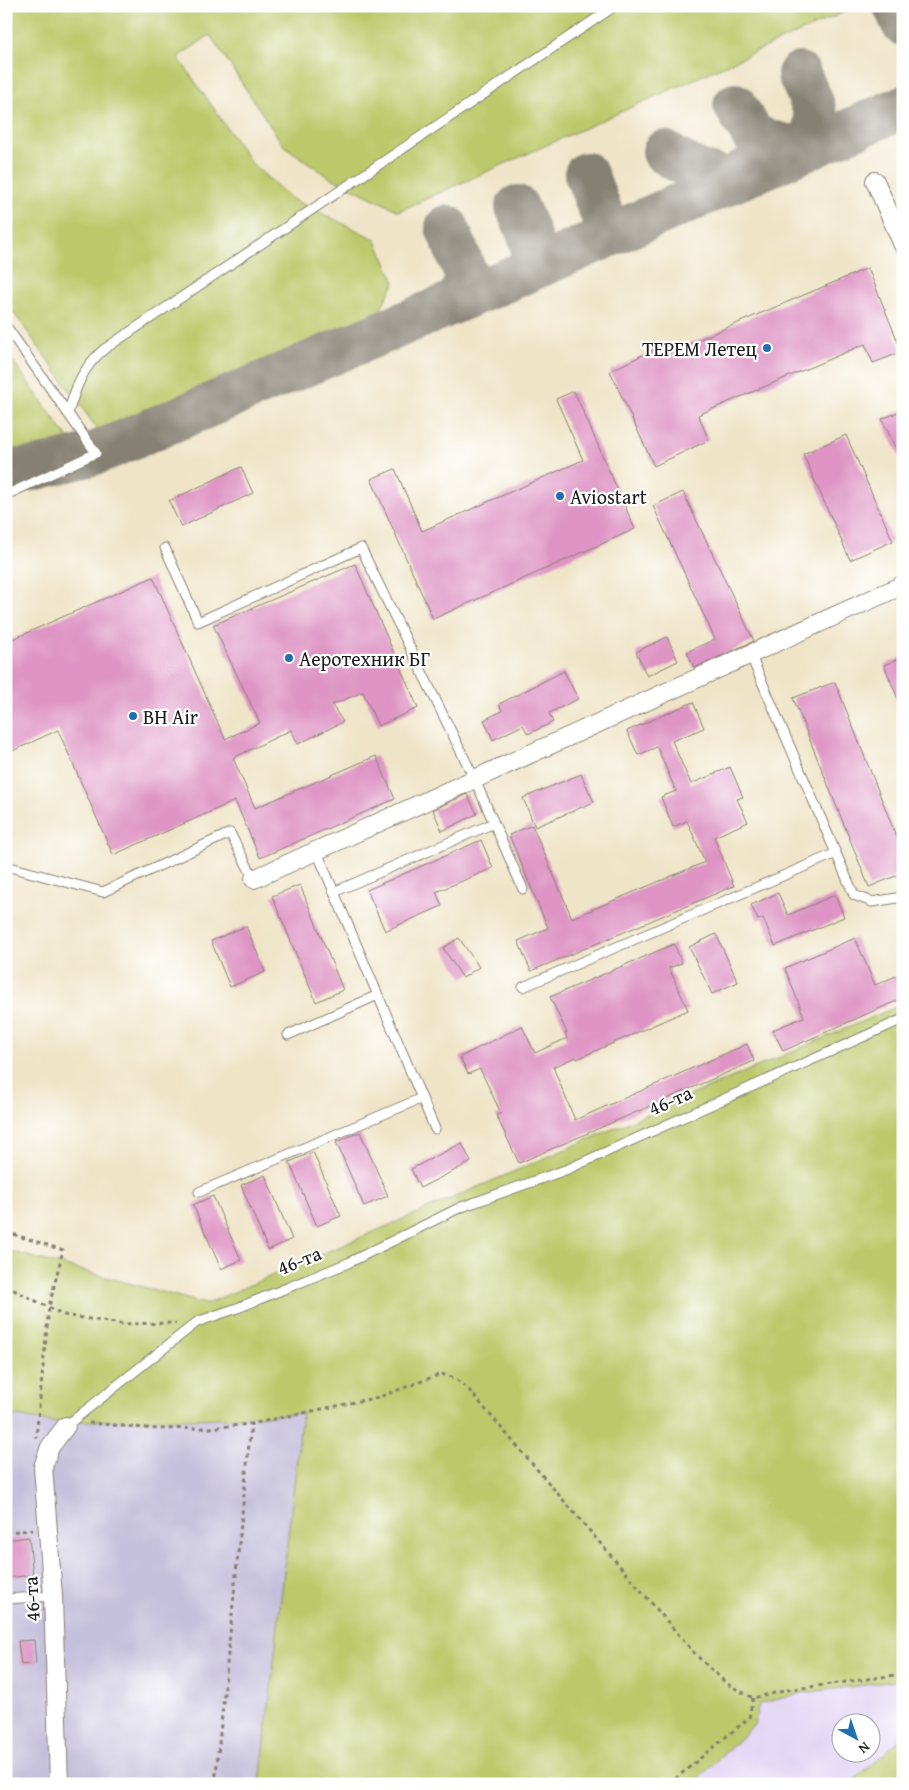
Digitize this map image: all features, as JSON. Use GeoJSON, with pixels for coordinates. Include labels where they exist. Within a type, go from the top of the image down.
{"type":"FeatureCollection","features":[{"type":"Feature","properties":{"kind":"street"},"geometry":{"type":"LineString","coordinates":[[876,181],[903,245]]}},
{"type":"Feature","properties":{"kind":"street"},"geometry":{"type":"LineString","coordinates":[[254,880],[903,585]]}},
{"type":"Feature","properties":{"kind":"street","name":"46-та"},"geometry":{"type":"LineString","coordinates":[[59,1784],[53,1596],[43,1467],[50,1447],[66,1426]]}},
{"type":"Feature","properties":{"kind":"lane"},"geometry":{"type":"LineString","coordinates":[[68,413],[78,379],[88,364],[103,350],[615,6]]}},
{"type":"Feature","properties":{"kind":"lane"},"geometry":{"type":"LineString","coordinates":[[6,326],[96,453],[6,495]]}},
{"type":"Feature","properties":{"kind":"lane"},"geometry":{"type":"LineString","coordinates":[[164,548],[198,622],[361,548],[475,780],[523,889]]}},
{"type":"Feature","properties":{"kind":"lane"},"geometry":{"type":"LineString","coordinates":[[750,654],[834,854],[854,894],[872,902],[903,897]]}},
{"type":"Feature","properties":{"kind":"lane"},"geometry":{"type":"LineString","coordinates":[[334,892],[494,823]]}},
{"type":"Feature","properties":{"kind":"lane"},"geometry":{"type":"LineString","coordinates":[[6,866],[103,892],[230,833],[254,880]]}},
{"type":"Feature","properties":{"kind":"lane"},"geometry":{"type":"LineString","coordinates":[[317,852],[435,1129]]}},
{"type":"Feature","properties":{"kind":"lane"},"geometry":{"type":"LineString","coordinates":[[523,987],[834,854]]}},
{"type":"Feature","properties":{"kind":"lane"},"geometry":{"type":"LineString","coordinates":[[288,1035],[378,995]]}},
{"type":"Feature","properties":{"kind":"lane","name":"46-та"},"geometry":{"type":"LineString","coordinates":[[66,1426],[196,1322],[240,1308],[348,1263],[459,1208],[568,1169],[903,1019]]}},
{"type":"Feature","properties":{"kind":"lane"},"geometry":{"type":"LineString","coordinates":[[199,1192],[422,1098]]}},
{"type":"Feature","properties":{"kind":"lane"},"geometry":{"type":"LineString","coordinates":[[6,1599],[53,1596]]}},
{"type":"Feature","properties":{"kind":"path"},"geometry":{"type":"LineString","coordinates":[[6,1232],[63,1250],[48,1307],[36,1441],[37,1451],[46,1460]]}},
{"type":"Feature","properties":{"kind":"path"},"geometry":{"type":"LineString","coordinates":[[6,1286],[64,1315],[121,1324],[196,1322]]}},
{"type":"Feature","properties":{"kind":"path"},"geometry":{"type":"LineString","coordinates":[[66,1426],[95,1423],[131,1428],[183,1429],[251,1424],[379,1397],[441,1374],[455,1378],[476,1398],[696,1655],[727,1684],[753,1698],[788,1690],[903,1674]]}},
{"type":"Feature","properties":{"kind":"path"},"geometry":{"type":"LineString","coordinates":[[215,1784],[251,1424]]}},
{"type":"Feature","properties":{"kind":"path"},"geometry":{"type":"LineString","coordinates":[[6,1532],[48,1528]]}},
{"type":"Feature","properties":{"kind":"path"},"geometry":{"type":"LineString","coordinates":[[669,1784],[750,1718],[753,1698]]}},
{"type":"Feature","properties":{"kind":"shaded area"},"geometry":{"type":"Polygon","coordinates":[[[302,1413],[260,1784],[6,1784],[6,1414],[50,1422],[226,1418],[302,1413]]]}},
{"type":"Feature","properties":{"kind":"shaded area"},"geometry":{"type":"Polygon","coordinates":[[[903,1677],[903,1737],[882,1755],[882,1712],[832,1712],[832,1762],[874,1762],[849,1784],[693,1784],[754,1725],[759,1704],[826,1684],[903,1677]]]}},
{"type":"Feature","properties":{"kind":"green space"},"geometry":{"type":"Polygon","coordinates":[[[6,6],[858,6],[399,211],[329,177],[283,145],[210,35],[178,57],[252,164],[292,199],[375,239],[395,282],[380,310],[98,430],[6,302],[6,6]]]}},
{"type":"Feature","properties":{"kind":"green space"},"geometry":{"type":"Polygon","coordinates":[[[6,351],[70,441],[45,448],[6,451],[6,351]]]}},
{"type":"Feature","properties":{"kind":"green space"},"geometry":{"type":"Polygon","coordinates":[[[903,1004],[903,1680],[802,1693],[759,1704],[754,1725],[693,1784],[260,1784],[302,1413],[226,1418],[50,1422],[6,1414],[6,1250],[206,1304],[903,1004]]]}},
{"type":"Feature","properties":{"kind":"green space"},"geometry":{"type":"Polygon","coordinates":[[[903,1737],[903,1784],[849,1784],[874,1762],[882,1762],[882,1755],[903,1737]]]}},
{"type":"Feature","properties":{"kind":"building"},"geometry":{"type":"Polygon","coordinates":[[[868,268],[902,352],[873,363],[865,344],[698,415],[709,440],[654,466],[610,371],[665,344],[669,352],[868,268]]]}},
{"type":"Feature","properties":{"kind":"building","name":"Aviostart"},"geometry":{"type":"Polygon","coordinates":[[[574,391],[635,529],[433,619],[371,479],[395,469],[422,531],[583,460],[556,399],[574,391]]]}},
{"type":"Feature","properties":{"kind":"building"},"geometry":{"type":"Polygon","coordinates":[[[903,410],[903,464],[882,419],[903,410]]]}},
{"type":"Feature","properties":{"kind":"building"},"geometry":{"type":"Polygon","coordinates":[[[846,435],[893,541],[850,560],[803,454],[846,435]]]}},
{"type":"Feature","properties":{"kind":"building"},"geometry":{"type":"Polygon","coordinates":[[[241,467],[253,493],[181,527],[169,501],[241,467]]]}},
{"type":"Feature","properties":{"kind":"building"},"geometry":{"type":"Polygon","coordinates":[[[683,492],[754,641],[694,668],[687,652],[715,639],[653,506],[683,492]]]}},
{"type":"Feature","properties":{"kind":"building"},"geometry":{"type":"Polygon","coordinates":[[[355,564],[418,708],[378,726],[363,692],[332,705],[343,722],[298,744],[291,730],[233,758],[255,808],[376,756],[395,799],[260,858],[235,801],[113,855],[58,730],[6,754],[6,642],[153,577],[225,739],[260,723],[213,625],[355,564]]]}},
{"type":"Feature","properties":{"kind":"building"},"geometry":{"type":"Polygon","coordinates":[[[667,637],[678,661],[647,676],[636,652],[667,637]]]}},
{"type":"Feature","properties":{"kind":"building"},"geometry":{"type":"Polygon","coordinates":[[[903,657],[903,709],[902,709],[884,665],[903,657]]]}},
{"type":"Feature","properties":{"kind":"building"},"geometry":{"type":"Polygon","coordinates":[[[564,671],[578,699],[549,713],[553,722],[528,734],[523,725],[493,740],[484,720],[502,711],[499,704],[564,671]]]}},
{"type":"Feature","properties":{"kind":"building"},"geometry":{"type":"Polygon","coordinates":[[[835,682],[903,853],[903,873],[869,887],[793,698],[835,682]]]}},
{"type":"Feature","properties":{"kind":"building"},"geometry":{"type":"Polygon","coordinates":[[[693,702],[704,728],[672,741],[691,784],[730,767],[743,797],[737,799],[748,822],[714,837],[734,886],[531,971],[518,941],[548,928],[509,835],[532,825],[572,918],[705,862],[687,821],[673,827],[661,797],[676,791],[657,747],[638,755],[627,731],[693,702]]]}},
{"type":"Feature","properties":{"kind":"building"},"geometry":{"type":"Polygon","coordinates":[[[581,774],[594,802],[535,827],[523,798],[581,774]]]}},
{"type":"Feature","properties":{"kind":"building"},"geometry":{"type":"Polygon","coordinates":[[[467,794],[477,814],[442,831],[433,810],[467,794]]]}},
{"type":"Feature","properties":{"kind":"building"},"geometry":{"type":"Polygon","coordinates":[[[481,840],[493,868],[436,892],[442,906],[385,931],[367,890],[481,840]]]}},
{"type":"Feature","properties":{"kind":"building"},"geometry":{"type":"Polygon","coordinates":[[[300,885],[343,990],[316,1002],[272,896],[300,885]]]}},
{"type":"Feature","properties":{"kind":"building"},"geometry":{"type":"Polygon","coordinates":[[[778,893],[788,915],[835,895],[844,917],[775,946],[763,918],[758,920],[751,905],[778,893]]]}},
{"type":"Feature","properties":{"kind":"building"},"geometry":{"type":"Polygon","coordinates":[[[246,926],[265,972],[230,987],[211,941],[246,926]]]}},
{"type":"Feature","properties":{"kind":"building"},"geometry":{"type":"Polygon","coordinates":[[[716,934],[738,982],[712,994],[689,947],[716,934]]]}},
{"type":"Feature","properties":{"kind":"building"},"geometry":{"type":"Polygon","coordinates":[[[459,938],[479,967],[463,978],[443,948],[459,938]]]}},
{"type":"Feature","properties":{"kind":"building"},"geometry":{"type":"Polygon","coordinates":[[[855,938],[875,985],[903,973],[903,998],[783,1051],[773,1030],[804,1017],[785,968],[855,938]]]}},
{"type":"Feature","properties":{"kind":"building"},"geometry":{"type":"Polygon","coordinates":[[[674,944],[682,963],[669,968],[688,1010],[577,1059],[576,1057],[553,1067],[575,1120],[747,1044],[754,1061],[519,1163],[496,1115],[501,1113],[480,1069],[468,1074],[460,1057],[522,1026],[535,1053],[567,1038],[565,1033],[567,1033],[550,997],[674,944]]]}},
{"type":"Feature","properties":{"kind":"building"},"geometry":{"type":"Polygon","coordinates":[[[360,1132],[388,1196],[364,1206],[336,1142],[360,1132]]]}},
{"type":"Feature","properties":{"kind":"building"},"geometry":{"type":"Polygon","coordinates":[[[462,1143],[471,1162],[420,1188],[411,1169],[462,1143]]]}},
{"type":"Feature","properties":{"kind":"building"},"geometry":{"type":"Polygon","coordinates":[[[313,1152],[341,1216],[317,1226],[289,1162],[313,1152]]]}},
{"type":"Feature","properties":{"kind":"building"},"geometry":{"type":"Polygon","coordinates":[[[265,1175],[292,1239],[268,1250],[241,1185],[265,1175]]]}},
{"type":"Feature","properties":{"kind":"building"},"geometry":{"type":"Polygon","coordinates":[[[213,1196],[241,1260],[221,1269],[193,1205],[213,1196]]]}},
{"type":"Feature","properties":{"kind":"building"},"geometry":{"type":"Polygon","coordinates":[[[29,1537],[33,1575],[6,1578],[6,1540],[29,1537]]]}},
{"type":"Feature","properties":{"kind":"building"},"geometry":{"type":"Polygon","coordinates":[[[34,1640],[36,1663],[21,1665],[18,1641],[34,1640]]]}},
{"type":"Feature","properties":{"kind":"taxiway"},"geometry":{"type":"LineString","coordinates":[[895,6],[903,24]]}},
{"type":"Feature","properties":{"kind":"taxiway"},"geometry":{"type":"LineString","coordinates":[[735,105],[753,135],[770,142],[804,150],[814,128],[815,111],[799,74]]}},
{"type":"Feature","properties":{"kind":"taxiway"},"geometry":{"type":"LineString","coordinates":[[6,471],[33,469],[96,453],[507,280],[903,107]]}},
{"type":"Feature","properties":{"kind":"taxiway"},"geometry":{"type":"LineString","coordinates":[[664,152],[689,167],[707,174],[735,180],[742,172]]}},
{"type":"Feature","properties":{"kind":"taxiway"},"geometry":{"type":"LineString","coordinates":[[586,174],[603,217],[604,224],[600,239]]}},
{"type":"Feature","properties":{"kind":"taxiway"},"geometry":{"type":"LineString","coordinates":[[517,207],[532,246],[531,262],[528,270]]}},
{"type":"Feature","properties":{"kind":"taxiway"},"geometry":{"type":"LineString","coordinates":[[447,227],[468,279],[457,301]]}},
{"type":"Feature","properties":{"kind":"place","name":"ТЕРЕМ Летец"},"geometry":{"type":"Point","coordinates":[767,348]}},
{"type":"Feature","properties":{"kind":"place","name":"Aviostart"},"geometry":{"type":"Point","coordinates":[560,496]}},
{"type":"Feature","properties":{"kind":"place","name":"Аеротехник БГ"},"geometry":{"type":"Point","coordinates":[289,658]}},
{"type":"Feature","properties":{"kind":"place","name":"BH Air"},"geometry":{"type":"Point","coordinates":[133,716]}}]}
